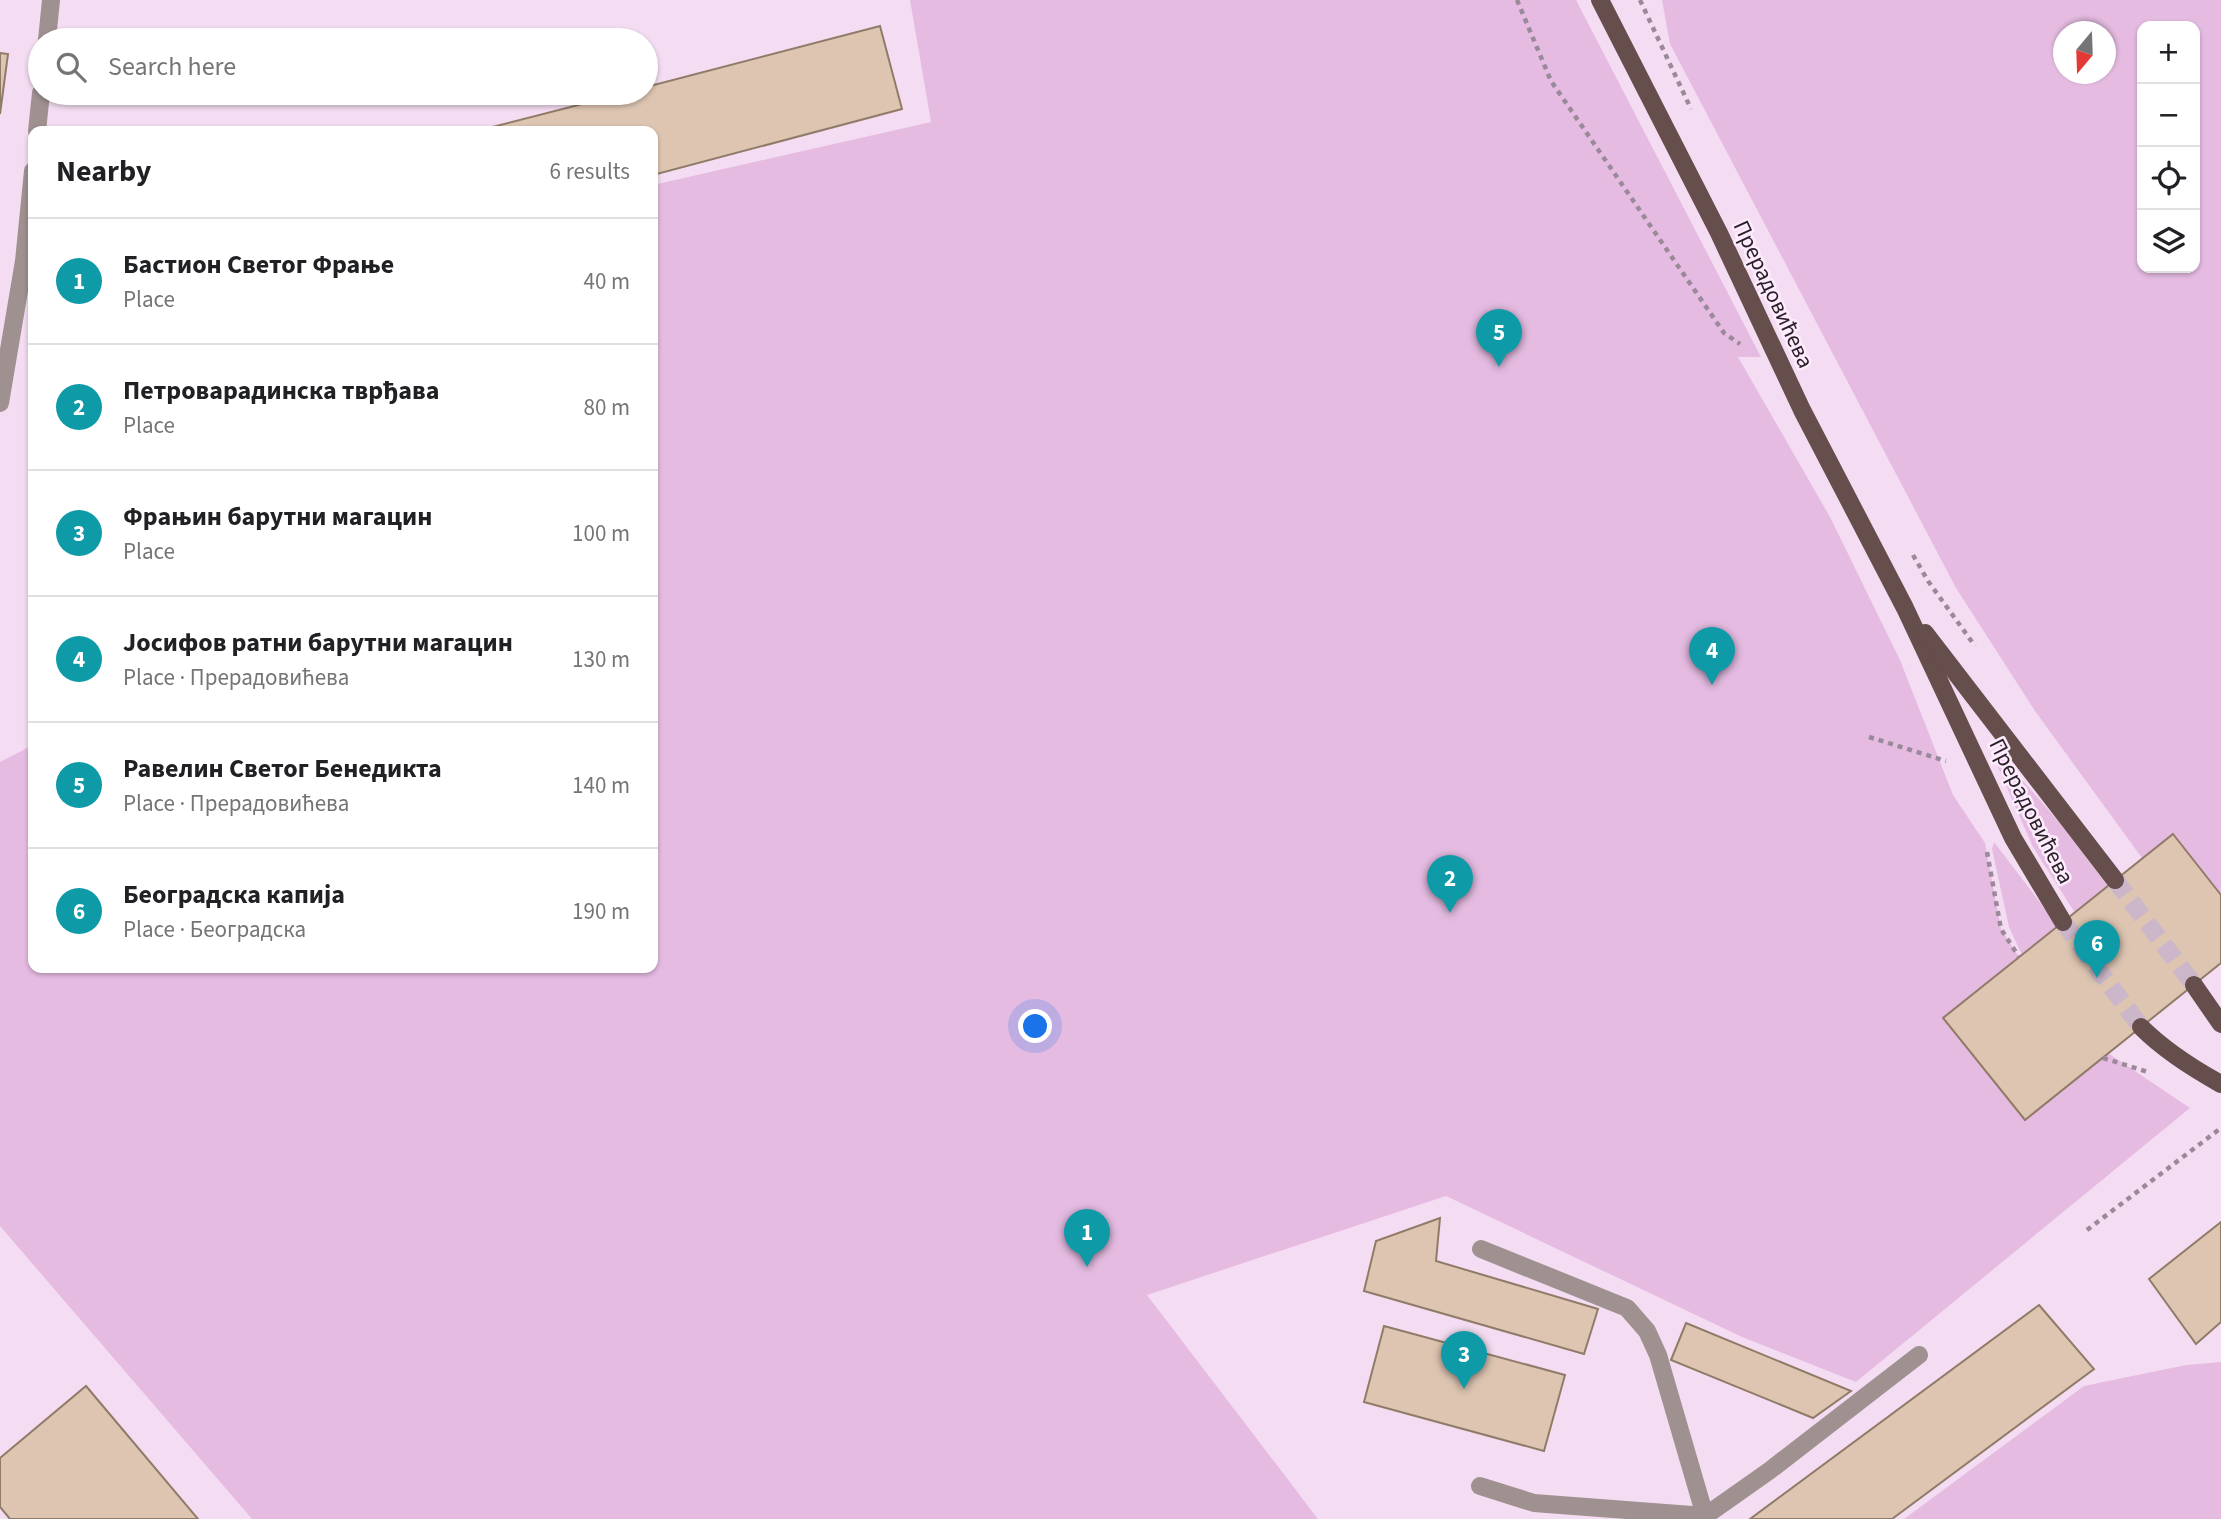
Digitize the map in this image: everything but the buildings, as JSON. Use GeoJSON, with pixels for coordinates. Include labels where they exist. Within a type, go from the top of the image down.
{"type":"FeatureCollection","features":[{"type":"Feature","properties":{"kind":"main road","name":"Прерадовићева"},"geometry":{"type":"LineString","coordinates":[[1600,0],[1719,233],[1802,410],[1905,608],[2013,838],[2063,922]]}},
{"type":"Feature","properties":{"kind":"main road","name":"Прерадовићева"},"geometry":{"type":"LineString","coordinates":[[1905,608],[2115,880]]}},
{"type":"Feature","properties":{"kind":"main road"},"geometry":{"type":"LineString","coordinates":[[2194,985],[2221,1024]]}},
{"type":"Feature","properties":{"kind":"main road"},"geometry":{"type":"LineString","coordinates":[[2141,1027],[2191,1068],[2221,1084]]}},
{"type":"Feature","properties":{"kind":"street"},"geometry":{"type":"LineString","coordinates":[[48,28],[51,0]]}},
{"type":"Feature","properties":{"kind":"street"},"geometry":{"type":"LineString","coordinates":[[38,126],[40,105]]}},
{"type":"Feature","properties":{"kind":"street"},"geometry":{"type":"LineString","coordinates":[[0,403],[24,261],[28,221]]}},
{"type":"Feature","properties":{"kind":"street"},"geometry":{"type":"LineString","coordinates":[[1481,1249],[1627,1308],[1647,1331],[1658,1355],[1706,1518]]}},
{"type":"Feature","properties":{"kind":"street"},"geometry":{"type":"LineString","coordinates":[[1480,1486],[1534,1503],[1706,1518],[1919,1355]]}},
{"type":"Feature","properties":{"kind":"path"},"geometry":{"type":"LineString","coordinates":[[1517,0],[1551,81],[1724,333],[1744,347]]}},
{"type":"Feature","properties":{"kind":"path"},"geometry":{"type":"LineString","coordinates":[[1640,0],[1693,113]]}},
{"type":"Feature","properties":{"kind":"path"},"geometry":{"type":"LineString","coordinates":[[1907,545],[1928,581],[1975,647]]}},
{"type":"Feature","properties":{"kind":"path"},"geometry":{"type":"LineString","coordinates":[[1869,737],[1953,763],[1948,751]]}},
{"type":"Feature","properties":{"kind":"path"},"geometry":{"type":"LineString","coordinates":[[1985,843],[2001,929],[2019,957]]}},
{"type":"Feature","properties":{"kind":"path"},"geometry":{"type":"LineString","coordinates":[[2087,1230],[2221,1128]]}},
{"type":"Feature","properties":{"kind":"shaded area"},"geometry":{"type":"Polygon","coordinates":[[[910,0],[1576,0],[1761,357],[1738,357],[1830,517],[1900,660],[1953,795],[1985,843],[2001,929],[2019,957],[1943,1018],[2025,1120],[2108,1053],[2190,1108],[1856,1382],[1742,1337],[1446,1196],[1147,1295],[1318,1519],[252,1519],[0,1226],[0,762],[28,748],[28,973],[658,973],[658,184],[931,122],[910,0]]]}},
{"type":"Feature","properties":{"kind":"shaded area"},"geometry":{"type":"Polygon","coordinates":[[[1662,0],[2221,0],[2221,895],[2173,834],[2142,858],[2035,711],[1956,588],[1670,44],[1662,0]]]}},
{"type":"Feature","properties":{"kind":"shaded area"},"geometry":{"type":"Polygon","coordinates":[[[1995,754],[2005,760],[2058,821],[2108,886],[2075,913],[2033,847],[1997,765],[1995,754]]]}},
{"type":"Feature","properties":{"kind":"shaded area"},"geometry":{"type":"Polygon","coordinates":[[[1994,842],[2058,926],[2022,955],[2009,927],[1992,849],[1994,842]]]}},
{"type":"Feature","properties":{"kind":"shaded area"},"geometry":{"type":"Polygon","coordinates":[[[2221,1362],[2221,1519],[1904,1519],[2084,1386],[2186,1365],[2221,1362]]]}},
{"type":"Feature","properties":{"kind":"tunnel"},"geometry":{"type":"LineString","coordinates":[[2115,880],[2194,985]]}},
{"type":"Feature","properties":{"kind":"tunnel"},"geometry":{"type":"LineString","coordinates":[[2063,922],[2141,1027]]}},
{"type":"Feature","properties":{"kind":"place","name":"Равелин Светог Бенедикта"},"geometry":{"type":"Point","coordinates":[1499,367]}},
{"type":"Feature","properties":{"kind":"place","name":"Јосифов ратни барутни магацин"},"geometry":{"type":"Point","coordinates":[1712,685]}},
{"type":"Feature","properties":{"kind":"place","name":"Петроварадинска тврђава"},"geometry":{"type":"Point","coordinates":[1450,913]}},
{"type":"Feature","properties":{"kind":"place","name":"Београдска капија"},"geometry":{"type":"Point","coordinates":[2097,978]}},
{"type":"Feature","properties":{"kind":"place","name":"Бастион Светог Фрање"},"geometry":{"type":"Point","coordinates":[1087,1267]}},
{"type":"Feature","properties":{"kind":"place","name":"Фрањин барутни магацин"},"geometry":{"type":"Point","coordinates":[1464,1389]}}]}
